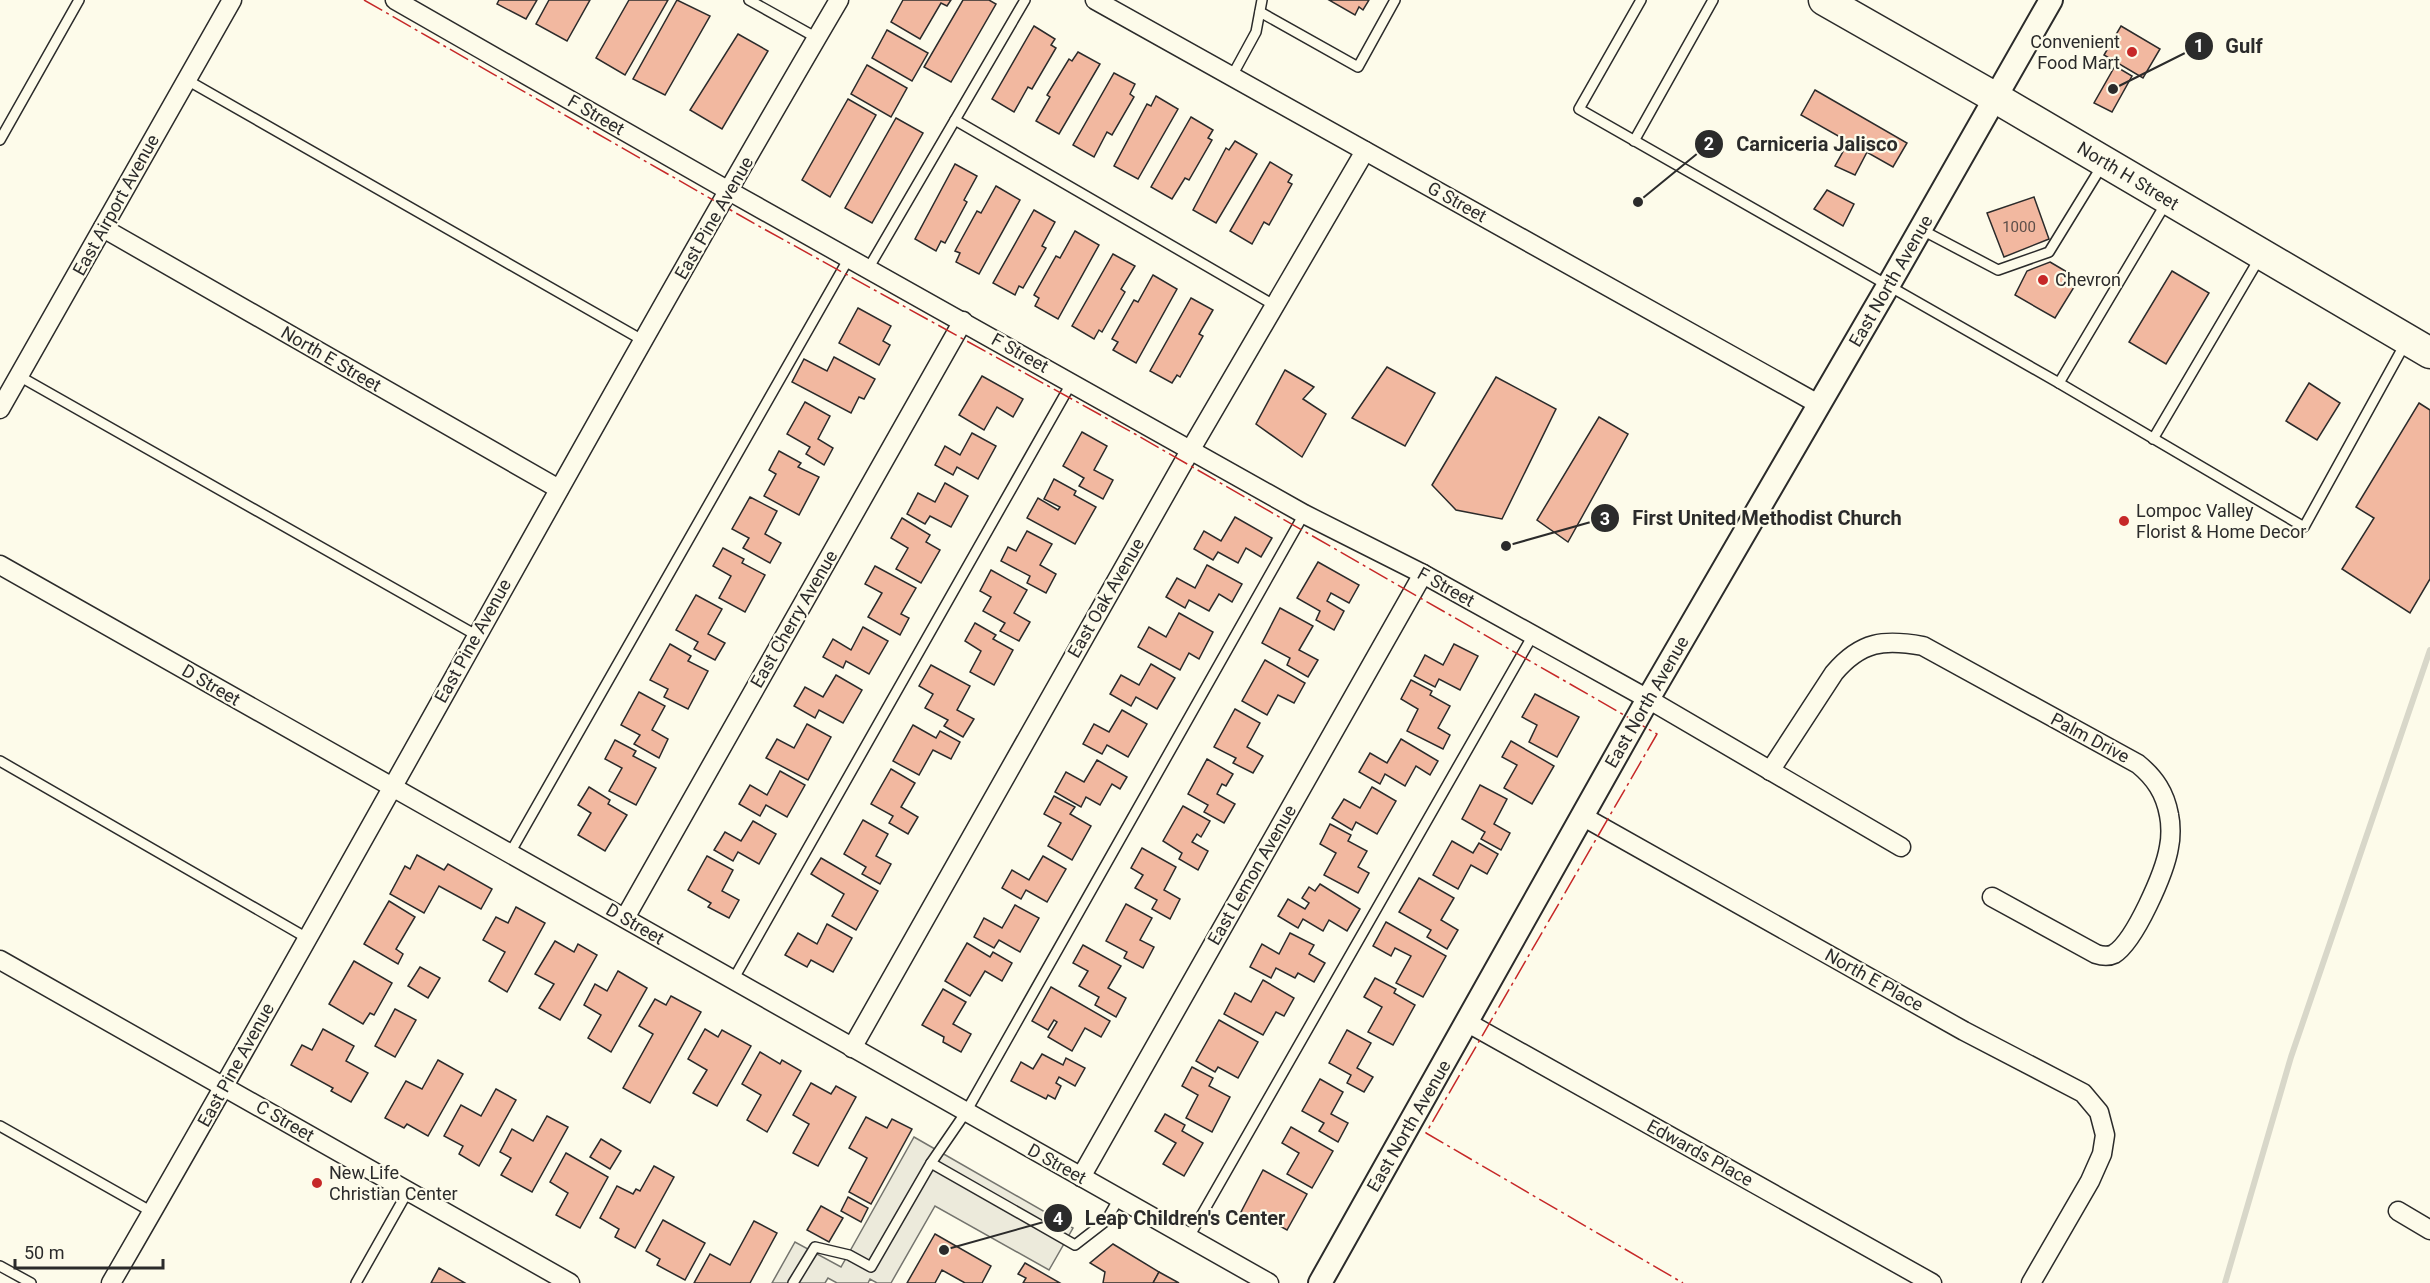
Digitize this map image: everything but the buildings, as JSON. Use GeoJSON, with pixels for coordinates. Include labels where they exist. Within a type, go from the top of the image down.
{"type":"FeatureCollection","features":[{"type":"Feature","properties":{"kind":"highway","name":"North H Street"},"geometry":{"type":"LineString","coordinates":[[1824,0],[2419,346]]}},
{"type":"Feature","properties":{"kind":"street","name":"East Airport Avenue"},"geometry":{"type":"LineString","coordinates":[[0,409],[232,0]]}},
{"type":"Feature","properties":{"kind":"street","name":"F Street"},"geometry":{"type":"LineString","coordinates":[[395,0],[729,191],[1304,514],[1423,574],[1648,699]]}},
{"type":"Feature","properties":{"kind":"street","name":"East Pine Avenue"},"geometry":{"type":"LineString","coordinates":[[111,1283],[476,635],[839,0]]}},
{"type":"Feature","properties":{"kind":"street","name":"G Street"},"geometry":{"type":"LineString","coordinates":[[1095,0],[1820,405]]}},
{"type":"Feature","properties":{"kind":"street","name":"East North Avenue"},"geometry":{"type":"LineString","coordinates":[[1320,1283],[1648,699],[1820,405],[2051,0]]}},
{"type":"Feature","properties":{"kind":"street","name":"East Oak Avenue"},"geometry":{"type":"LineString","coordinates":[[852,1048],[1191,449],[1365,151]]}},
{"type":"Feature","properties":{"kind":"street","name":"North E Street"},"geometry":{"type":"LineString","coordinates":[[103,228],[559,489]]}},
{"type":"Feature","properties":{"kind":"street","name":"East Cherry Avenue"},"geometry":{"type":"LineString","coordinates":[[625,918],[963,321]]}},
{"type":"Feature","properties":{"kind":"street","name":"D Street"},"geometry":{"type":"LineString","coordinates":[[0,565],[1269,1283]]}},
{"type":"Feature","properties":{"kind":"street","name":"East Lemon Avenue"},"geometry":{"type":"LineString","coordinates":[[1081,1177],[1423,574]]}},
{"type":"Feature","properties":{"kind":"street","name":"Palm Drive"},"geometry":{"type":"LineString","coordinates":[[1770,771],[1844,661],[1860,649],[1872,644],[1898,641],[1923,646],[2138,764],[2153,776],[2169,814],[2170,845],[2164,869],[2132,934],[2113,954],[2104,956],[2096,954],[1992,897]]}},
{"type":"Feature","properties":{"kind":"street"},"geometry":{"type":"LineString","coordinates":[[1648,699],[1901,847]]}},
{"type":"Feature","properties":{"kind":"street","name":"North E Place"},"geometry":{"type":"LineString","coordinates":[[1582,816],[1964,1031],[2083,1093],[2099,1112],[2105,1135],[2102,1154],[2090,1181],[2031,1283]]}},
{"type":"Feature","properties":{"kind":"street","name":"C Street"},"geometry":{"type":"LineString","coordinates":[[0,960],[570,1283]]}},
{"type":"Feature","properties":{"kind":"street","name":"Edwards Place"},"geometry":{"type":"LineString","coordinates":[[1468,1023],[1932,1283]]}},
{"type":"Feature","properties":{"kind":"street"},"geometry":{"type":"LineString","coordinates":[[2398,1211],[2430,1230]]}},
{"type":"Feature","properties":{"kind":"lane"},"geometry":{"type":"LineString","coordinates":[[0,140],[79,0]]}},
{"type":"Feature","properties":{"kind":"lane"},"geometry":{"type":"LineString","coordinates":[[748,0],[817,38]]}},
{"type":"Feature","properties":{"kind":"lane"},"geometry":{"type":"LineString","coordinates":[[868,269],[1025,0]]}},
{"type":"Feature","properties":{"kind":"lane"},"geometry":{"type":"LineString","coordinates":[[1232,76],[1256,32],[1262,0]]}},
{"type":"Feature","properties":{"kind":"lane"},"geometry":{"type":"LineString","coordinates":[[1260,12],[1358,67],[1395,0]]}},
{"type":"Feature","properties":{"kind":"lane"},"geometry":{"type":"LineString","coordinates":[[1641,0],[1579,109],[2059,383],[2304,527],[2419,346]]}},
{"type":"Feature","properties":{"kind":"lane"},"geometry":{"type":"LineString","coordinates":[[1634,141],[1713,0]]}},
{"type":"Feature","properties":{"kind":"lane"},"geometry":{"type":"LineString","coordinates":[[187,80],[644,341]]}},
{"type":"Feature","properties":{"kind":"lane"},"geometry":{"type":"LineString","coordinates":[[955,120],[1274,306]]}},
{"type":"Feature","properties":{"kind":"lane"},"geometry":{"type":"LineString","coordinates":[[1921,229],[1998,270],[2049,252],[2104,162]]}},
{"type":"Feature","properties":{"kind":"lane"},"geometry":{"type":"LineString","coordinates":[[2059,383],[2168,199]]}},
{"type":"Feature","properties":{"kind":"lane"},"geometry":{"type":"LineString","coordinates":[[2153,439],[2262,254]]}},
{"type":"Feature","properties":{"kind":"lane"},"geometry":{"type":"LineString","coordinates":[[510,853],[849,258]]}},
{"type":"Feature","properties":{"kind":"lane"},"geometry":{"type":"LineString","coordinates":[[19,376],[476,635]]}},
{"type":"Feature","properties":{"kind":"lane"},"geometry":{"type":"LineString","coordinates":[[733,980],[1072,382]]}},
{"type":"Feature","properties":{"kind":"lane"},"geometry":{"type":"LineString","coordinates":[[793,1283],[815,1247],[849,1255],[872,1267],[931,1163],[966,1112],[1304,514]]}},
{"type":"Feature","properties":{"kind":"lane"},"geometry":{"type":"LineString","coordinates":[[1189,1237],[1533,634]]}},
{"type":"Feature","properties":{"kind":"lane"},"geometry":{"type":"LineString","coordinates":[[0,761],[307,938]]}},
{"type":"Feature","properties":{"kind":"lane"},"geometry":{"type":"LineString","coordinates":[[0,1126],[152,1212]]}},
{"type":"Feature","properties":{"kind":"lane"},"geometry":{"type":"LineString","coordinates":[[931,1163],[1075,1245],[1106,1221],[1119,1198]]}},
{"type":"Feature","properties":{"kind":"lane"},"geometry":{"type":"LineString","coordinates":[[356,1283],[408,1191]]}},
{"type":"Feature","properties":{"kind":"lane"},"geometry":{"type":"LineString","coordinates":[[0,1266],[31,1283]]}},
{"type":"Feature","properties":{"kind":"shaded area"},"geometry":{"type":"Polygon","coordinates":[[[914,1137],[1073,1228],[1049,1270],[935,1206],[891,1283],[877,1283],[870,1279],[868,1283],[837,1283],[828,1278],[825,1283],[772,1283],[795,1242],[841,1267],[914,1137]]]}},
{"type":"Feature","properties":{"kind":"waterway"},"geometry":{"type":"LineString","coordinates":[[2225,1283],[2291,1057],[2430,650]]}},
{"type":"Feature","properties":{"kind":"power"},"geometry":{"type":"LineString","coordinates":[[364,0],[755,224],[1135,434],[1657,734],[1426,1133],[1683,1283]]}},
{"type":"Feature","properties":{"kind":"place","name":"Convenient Food Mart"},"geometry":{"type":"Point","coordinates":[2132,52]}},
{"type":"Feature","properties":{"kind":"place","name":"Gulf"},"geometry":{"type":"Point","coordinates":[2113,89]}},
{"type":"Feature","properties":{"kind":"place","name":"Carniceria Jalisco"},"geometry":{"type":"Point","coordinates":[1638,202]}},
{"type":"Feature","properties":{"kind":"place","name":"Chevron"},"geometry":{"type":"Point","coordinates":[2043,280]}},
{"type":"Feature","properties":{"kind":"place","name":"Lompoc Valley Florist & Home Decor"},"geometry":{"type":"Point","coordinates":[2124,521]}},
{"type":"Feature","properties":{"kind":"place","name":"First United Methodist Church"},"geometry":{"type":"Point","coordinates":[1506,546]}},
{"type":"Feature","properties":{"kind":"place","name":"New Life Christian Center"},"geometry":{"type":"Point","coordinates":[317,1183]}},
{"type":"Feature","properties":{"kind":"place","name":"Leap Children's Center"},"geometry":{"type":"Point","coordinates":[944,1250]}}]}
